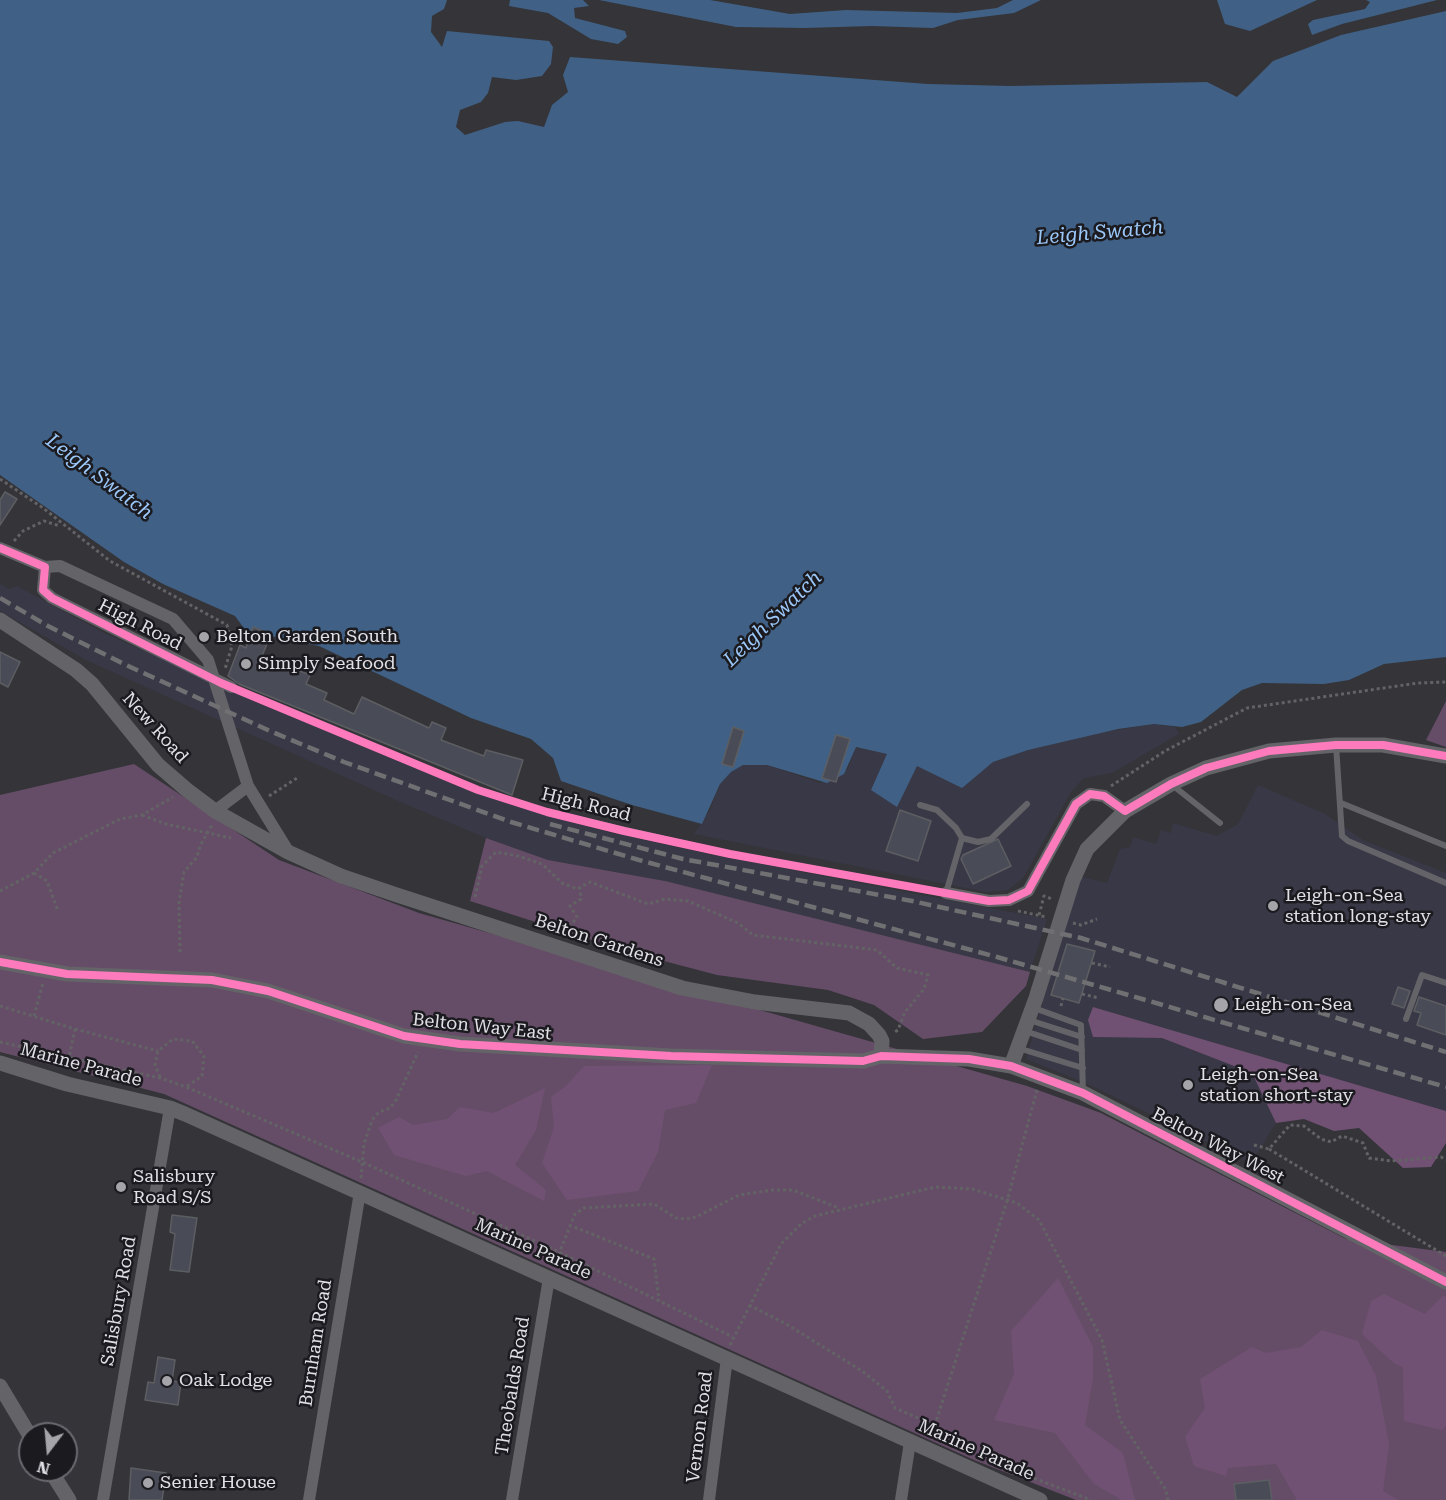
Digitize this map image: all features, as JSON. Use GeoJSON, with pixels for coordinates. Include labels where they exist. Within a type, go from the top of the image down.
{"type":"FeatureCollection","features":[{"type":"Feature","properties":{"kind":"street"},"geometry":{"type":"LineString","coordinates":[[4,547],[45,567],[60,566],[173,619],[208,660],[247,783],[256,804],[288,852]]}},
{"type":"Feature","properties":{"kind":"street","name":"High Road"},"geometry":{"type":"LineString","coordinates":[[45,567],[43,590],[52,598],[226,685]]}},
{"type":"Feature","properties":{"kind":"street","name":"New Road"},"geometry":{"type":"LineString","coordinates":[[0,620],[76,670],[92,684],[158,765],[187,790],[217,812],[288,852]]}},
{"type":"Feature","properties":{"kind":"street"},"geometry":{"type":"LineString","coordinates":[[1011,1066],[1031,1014],[1073,880],[1088,849],[1125,811],[1171,784],[1237,758],[1269,751],[1336,745],[1383,745],[1446,756]]}},
{"type":"Feature","properties":{"kind":"street"},"geometry":{"type":"LineString","coordinates":[[217,812],[247,783]]}},
{"type":"Feature","properties":{"kind":"street","name":"High Road"},"geometry":{"type":"LineString","coordinates":[[946,893],[989,901],[1009,900],[1028,891],[1076,804],[1090,794],[1104,796]]}},
{"type":"Feature","properties":{"kind":"street"},"geometry":{"type":"LineString","coordinates":[[1104,796],[1125,811]]}},
{"type":"Feature","properties":{"kind":"street","name":"Belton Gardens"},"geometry":{"type":"LineString","coordinates":[[288,852],[341,876],[682,988],[755,1002],[849,1013],[869,1024],[879,1035],[882,1041],[881,1056]]}},
{"type":"Feature","properties":{"kind":"street","name":"Belton Way East"},"geometry":{"type":"LineString","coordinates":[[0,962],[67,974],[212,980],[268,991],[404,1035],[451,1043],[671,1056],[863,1061],[881,1056],[969,1059]]}},
{"type":"Feature","properties":{"kind":"street","name":"Belton Way West"},"geometry":{"type":"LineString","coordinates":[[969,1059],[1011,1066],[1083,1093],[1446,1282]]}},
{"type":"Feature","properties":{"kind":"street","name":"Marine Parade"},"geometry":{"type":"LineString","coordinates":[[0,1063],[67,1084],[170,1108],[1040,1500]]}},
{"type":"Feature","properties":{"kind":"street","name":"Salisbury Road"},"geometry":{"type":"LineString","coordinates":[[103,1500],[170,1108]]}},
{"type":"Feature","properties":{"kind":"street","name":"Burnham Road"},"geometry":{"type":"LineString","coordinates":[[309,1500],[360,1192]]}},
{"type":"Feature","properties":{"kind":"street","name":"Theobalds Road"},"geometry":{"type":"LineString","coordinates":[[512,1500],[549,1278]]}},
{"type":"Feature","properties":{"kind":"street","name":"Vernon Road"},"geometry":{"type":"LineString","coordinates":[[709,1500],[727,1358]]}},
{"type":"Feature","properties":{"kind":"street"},"geometry":{"type":"LineString","coordinates":[[0,1386],[22,1422]]}},
{"type":"Feature","properties":{"kind":"street"},"geometry":{"type":"LineString","coordinates":[[900,1500],[910,1442]]}},
{"type":"Feature","properties":{"kind":"street"},"geometry":{"type":"LineString","coordinates":[[58,1482],[69,1500]]}},
{"type":"Feature","properties":{"kind":"lane","name":"High Road"},"geometry":{"type":"LineString","coordinates":[[226,685],[478,790],[547,812],[730,854],[946,893]]}},
{"type":"Feature","properties":{"kind":"lane"},"geometry":{"type":"LineString","coordinates":[[1336,745],[1341,803],[1340,829],[1347,842],[1446,883]]}},
{"type":"Feature","properties":{"kind":"lane"},"geometry":{"type":"LineString","coordinates":[[1171,784],[1220,823]]}},
{"type":"Feature","properties":{"kind":"lane"},"geometry":{"type":"LineString","coordinates":[[1341,803],[1446,846]]}},
{"type":"Feature","properties":{"kind":"lane"},"geometry":{"type":"LineString","coordinates":[[920,805],[937,810],[956,828],[962,838],[978,842],[991,839],[1027,804]]}},
{"type":"Feature","properties":{"kind":"lane"},"geometry":{"type":"LineString","coordinates":[[946,893],[962,838]]}},
{"type":"Feature","properties":{"kind":"lane"},"geometry":{"type":"LineString","coordinates":[[1406,1019],[1422,975],[1446,983]]}},
{"type":"Feature","properties":{"kind":"lane"},"geometry":{"type":"LineString","coordinates":[[1031,1014],[1082,1037]]}},
{"type":"Feature","properties":{"kind":"lane"},"geometry":{"type":"LineString","coordinates":[[1031,1014],[1079,1022],[1082,1037],[1083,1093]]}},
{"type":"Feature","properties":{"kind":"lane"},"geometry":{"type":"LineString","coordinates":[[1031,1014],[1082,1050]]}},
{"type":"Feature","properties":{"kind":"lane"},"geometry":{"type":"LineString","coordinates":[[1018,1047],[1083,1068]]}},
{"type":"Feature","properties":{"kind":"path"},"geometry":{"type":"LineString","coordinates":[[0,479],[43,508],[64,528],[110,561],[227,625],[232,646],[226,685]]}},
{"type":"Feature","properties":{"kind":"path"},"geometry":{"type":"LineString","coordinates":[[4,547],[23,531],[44,521],[64,528]]}},
{"type":"Feature","properties":{"kind":"path"},"geometry":{"type":"LineString","coordinates":[[1104,796],[1113,784],[1165,750],[1247,708],[1418,683],[1446,682]]}},
{"type":"Feature","properties":{"kind":"path"},"geometry":{"type":"LineString","coordinates":[[256,804],[297,778]]}},
{"type":"Feature","properties":{"kind":"path"},"geometry":{"type":"LineString","coordinates":[[0,891],[34,873],[53,853],[120,819],[142,815],[187,790]]}},
{"type":"Feature","properties":{"kind":"path"},"geometry":{"type":"LineString","coordinates":[[180,952],[179,903],[184,872],[197,857],[217,812]]}},
{"type":"Feature","properties":{"kind":"path"},"geometry":{"type":"LineString","coordinates":[[142,815],[237,839],[244,828]]}},
{"type":"Feature","properties":{"kind":"path"},"geometry":{"type":"LineString","coordinates":[[475,897],[482,866],[495,852],[518,855],[542,864],[562,883],[577,889],[590,882],[648,904],[664,899],[688,901],[738,923],[753,934],[877,950],[897,968],[928,975],[924,989],[905,1012],[898,1030],[891,1034]]}},
{"type":"Feature","properties":{"kind":"path"},"geometry":{"type":"LineString","coordinates":[[34,873],[47,881],[58,911]]}},
{"type":"Feature","properties":{"kind":"path"},"geometry":{"type":"LineString","coordinates":[[566,932],[577,917],[570,906],[582,899],[580,887]]}},
{"type":"Feature","properties":{"kind":"path"},"geometry":{"type":"LineString","coordinates":[[1092,963],[1110,967]]}},
{"type":"Feature","properties":{"kind":"path"},"geometry":{"type":"LineString","coordinates":[[34,1016],[46,970]]}},
{"type":"Feature","properties":{"kind":"path"},"geometry":{"type":"LineString","coordinates":[[1082,994],[1099,998]]}},
{"type":"Feature","properties":{"kind":"path"},"geometry":{"type":"LineString","coordinates":[[1061,1006],[1063,998]]}},
{"type":"Feature","properties":{"kind":"path"},"geometry":{"type":"LineString","coordinates":[[0,1006],[158,1051]]}},
{"type":"Feature","properties":{"kind":"path"},"geometry":{"type":"LineString","coordinates":[[69,1058],[75,1029]]}},
{"type":"Feature","properties":{"kind":"path"},"geometry":{"type":"LineString","coordinates":[[160,1078],[155,1065],[158,1051],[173,1039],[192,1041],[204,1056],[202,1076],[186,1087]]}},
{"type":"Feature","properties":{"kind":"path"},"geometry":{"type":"LineString","coordinates":[[0,1042],[160,1078],[186,1087],[362,1162],[559,1252],[733,1337]]}},
{"type":"Feature","properties":{"kind":"path"},"geometry":{"type":"LineString","coordinates":[[360,1192],[364,1144],[372,1120],[379,1112],[390,1108],[416,1059]]}},
{"type":"Feature","properties":{"kind":"path"},"geometry":{"type":"LineString","coordinates":[[748,1305],[788,1325],[862,1371],[887,1391],[895,1408],[935,1423],[1007,1201],[1035,1096]]}},
{"type":"Feature","properties":{"kind":"path"},"geometry":{"type":"LineString","coordinates":[[1269,1149],[1290,1125],[1304,1126],[1321,1139],[1331,1142],[1342,1136],[1363,1143],[1369,1158],[1391,1161],[1441,1157],[1446,1160]]}},
{"type":"Feature","properties":{"kind":"path"},"geometry":{"type":"LineString","coordinates":[[1254,1145],[1269,1149],[1446,1256]]}},
{"type":"Feature","properties":{"kind":"path"},"geometry":{"type":"LineString","coordinates":[[727,1358],[733,1337],[748,1305],[787,1236],[815,1216],[911,1191],[949,1186],[972,1189],[1007,1201],[1032,1213],[1044,1229],[1102,1340],[1124,1430],[1161,1481],[1168,1500]]}},
{"type":"Feature","properties":{"kind":"path"},"geometry":{"type":"LineString","coordinates":[[549,1278],[569,1225],[575,1214],[584,1208],[654,1204],[676,1218],[685,1219],[696,1217],[739,1195],[773,1190],[793,1190],[840,1208]]}},
{"type":"Feature","properties":{"kind":"path"},"geometry":{"type":"LineString","coordinates":[[569,1225],[654,1259],[659,1301]]}},
{"type":"Feature","properties":{"kind":"shaded area"},"geometry":{"type":"Polygon","coordinates":[[[0,584],[9,589],[17,586],[104,633],[289,715],[437,777],[522,808],[607,832],[708,854],[1047,919],[1030,972],[665,881],[548,860],[486,838],[398,801],[86,660],[0,611],[0,584]]]}},
{"type":"Feature","properties":{"kind":"shaded area"},"geometry":{"type":"Polygon","coordinates":[[[1446,701],[1446,747],[1426,740],[1446,701]]]}},
{"type":"Feature","properties":{"kind":"shaded area"},"geometry":{"type":"Polygon","coordinates":[[[1154,724],[1175,727],[1179,734],[1112,773],[1084,778],[1071,792],[1023,878],[1008,890],[986,892],[694,834],[710,810],[720,784],[731,772],[743,765],[767,765],[820,783],[848,769],[855,747],[888,754],[917,766],[978,773],[993,762],[1028,750],[1090,734],[1154,724]]]}},
{"type":"Feature","properties":{"kind":"shaded area"},"geometry":{"type":"Polygon","coordinates":[[[134,764],[279,860],[419,913],[1027,1086],[1101,1113],[1346,1239],[1446,1252],[1446,1500],[1076,1500],[974,1460],[164,1094],[0,1052],[0,795],[134,764]]]}},
{"type":"Feature","properties":{"kind":"shaded area"},"geometry":{"type":"Polygon","coordinates":[[[1258,785],[1325,814],[1363,840],[1446,873],[1446,1111],[1093,1007],[1094,1037],[1162,1038],[1252,1073],[1276,1123],[1251,1163],[1092,1086],[1026,1059],[1079,876],[1107,883],[1120,849],[1130,847],[1133,837],[1156,844],[1161,830],[1171,833],[1173,823],[1217,836],[1238,824],[1258,785]]]}},
{"type":"Feature","properties":{"kind":"shaded area"},"geometry":{"type":"Polygon","coordinates":[[[486,838],[548,860],[665,881],[1030,972],[1026,986],[982,1032],[923,1039],[874,1005],[828,990],[717,975],[626,951],[470,901],[486,838]]]}},
{"type":"Feature","properties":{"kind":"shaded area"},"geometry":{"type":"Polygon","coordinates":[[[1093,1007],[1446,1111],[1446,1143],[1431,1167],[1403,1168],[1359,1128],[1334,1131],[1304,1119],[1276,1123],[1252,1073],[1162,1038],[1093,1037],[1088,1020],[1093,1007]]]}},
{"type":"Feature","properties":{"kind":"shaded area"},"geometry":{"type":"Polygon","coordinates":[[[712,1065],[696,1103],[665,1110],[658,1152],[638,1191],[567,1200],[542,1163],[554,1127],[551,1097],[566,1086],[584,1066],[712,1065]]]}},
{"type":"Feature","properties":{"kind":"shaded area"},"geometry":{"type":"Polygon","coordinates":[[[545,1088],[536,1130],[515,1165],[546,1190],[544,1201],[487,1171],[466,1176],[394,1155],[378,1128],[399,1117],[413,1125],[447,1119],[460,1107],[494,1113],[545,1088]]]}},
{"type":"Feature","properties":{"kind":"shaded area"},"geometry":{"type":"Polygon","coordinates":[[[1058,1278],[1093,1347],[1093,1378],[1085,1425],[1123,1453],[1135,1500],[1122,1500],[1094,1484],[1055,1433],[994,1420],[1014,1374],[1011,1331],[1058,1278]]]}},
{"type":"Feature","properties":{"kind":"shaded area"},"geometry":{"type":"Polygon","coordinates":[[[1384,1294],[1425,1314],[1443,1296],[1446,1297],[1446,1426],[1442,1430],[1404,1421],[1403,1367],[1395,1364],[1362,1334],[1371,1301],[1384,1294]]]}},
{"type":"Feature","properties":{"kind":"shaded area"},"geometry":{"type":"Polygon","coordinates":[[[1322,1330],[1358,1341],[1376,1376],[1389,1444],[1383,1491],[1398,1500],[1297,1500],[1276,1464],[1228,1468],[1226,1476],[1194,1466],[1185,1437],[1205,1408],[1200,1379],[1252,1347],[1266,1353],[1301,1347],[1322,1330]]]}},
{"type":"Feature","properties":{"kind":"water","name":"Leigh Swatch"},"geometry":{"type":"Polygon","coordinates":[[[0,0],[447,0],[444,9],[432,16],[431,32],[442,47],[447,31],[549,41],[553,47],[551,64],[542,76],[516,80],[492,77],[488,93],[481,102],[460,110],[456,127],[465,135],[505,122],[518,121],[544,127],[552,105],[568,92],[563,75],[570,57],[928,84],[1011,86],[1207,82],[1237,97],[1273,61],[1341,35],[1446,11],[1446,657],[1384,664],[1349,680],[1324,684],[1262,683],[1242,690],[1201,722],[1182,727],[1154,724],[1118,729],[1028,750],[993,762],[962,788],[917,766],[897,807],[871,790],[887,754],[856,747],[844,774],[827,783],[767,765],[743,765],[731,772],[720,784],[702,824],[632,805],[561,781],[553,758],[531,739],[471,718],[319,646],[246,631],[235,616],[163,584],[124,562],[0,475],[0,0]]]}},
{"type":"Feature","properties":{"kind":"water"},"geometry":{"type":"Polygon","coordinates":[[[510,0],[583,0],[589,6],[574,8],[575,18],[625,31],[627,37],[618,44],[591,39],[548,13],[509,6],[510,0]]]}},
{"type":"Feature","properties":{"kind":"water"},"geometry":{"type":"Polygon","coordinates":[[[599,0],[710,0],[790,14],[846,10],[957,13],[997,8],[1013,0],[1041,0],[1014,13],[958,20],[933,28],[872,26],[805,28],[736,27],[599,0]]]}},
{"type":"Feature","properties":{"kind":"water"},"geometry":{"type":"Polygon","coordinates":[[[1217,0],[1317,0],[1250,31],[1225,24],[1217,0]]]}},
{"type":"Feature","properties":{"kind":"water"},"geometry":{"type":"Polygon","coordinates":[[[1366,0],[1437,0],[1342,24],[1312,35],[1308,24],[1313,20],[1365,9],[1370,2],[1366,0]]]}},
{"type":"Feature","properties":{"kind":"building"},"geometry":{"type":"Polygon","coordinates":[[[5,492],[17,499],[0,525],[0,500],[5,492]]]}},
{"type":"Feature","properties":{"kind":"building"},"geometry":{"type":"Polygon","coordinates":[[[253,627],[271,634],[262,656],[310,675],[306,684],[327,693],[324,700],[354,714],[362,697],[429,728],[432,722],[446,728],[441,740],[484,756],[486,750],[523,760],[512,795],[239,684],[228,676],[240,645],[246,648],[253,627]]]}},
{"type":"Feature","properties":{"kind":"building"},"geometry":{"type":"Polygon","coordinates":[[[0,652],[20,662],[8,687],[0,683],[0,652]]]}},
{"type":"Feature","properties":{"kind":"building"},"geometry":{"type":"Polygon","coordinates":[[[733,727],[744,731],[733,767],[722,764],[733,727]]]}},
{"type":"Feature","properties":{"kind":"building"},"geometry":{"type":"Polygon","coordinates":[[[836,735],[850,739],[836,782],[822,778],[836,735]]]}},
{"type":"Feature","properties":{"kind":"building"},"geometry":{"type":"Polygon","coordinates":[[[900,810],[931,821],[918,861],[886,851],[900,810]]]}},
{"type":"Feature","properties":{"kind":"building"},"geometry":{"type":"Polygon","coordinates":[[[998,839],[1011,866],[973,884],[961,859],[963,855],[998,839]]]}},
{"type":"Feature","properties":{"kind":"building"},"geometry":{"type":"Polygon","coordinates":[[[1067,944],[1095,951],[1079,1003],[1051,995],[1067,944]]]}},
{"type":"Feature","properties":{"kind":"building"},"geometry":{"type":"Polygon","coordinates":[[[1398,987],[1410,991],[1404,1008],[1392,1004],[1398,987]]]}},
{"type":"Feature","properties":{"kind":"building"},"geometry":{"type":"Polygon","coordinates":[[[1419,997],[1446,1006],[1446,1035],[1417,1025],[1421,1013],[1414,1011],[1419,997]]]}},
{"type":"Feature","properties":{"kind":"building"},"geometry":{"type":"Polygon","coordinates":[[[172,1215],[197,1218],[189,1272],[170,1270],[175,1234],[170,1232],[172,1215]]]}},
{"type":"Feature","properties":{"kind":"building","name":"Oak Lodge"},"geometry":{"type":"Polygon","coordinates":[[[158,1357],[175,1360],[172,1381],[181,1382],[178,1405],[145,1400],[148,1382],[154,1383],[158,1357]]]}},
{"type":"Feature","properties":{"kind":"building","name":"Senier House"},"geometry":{"type":"Polygon","coordinates":[[[131,1468],[166,1473],[162,1500],[129,1500],[131,1468]]]}},
{"type":"Feature","properties":{"kind":"building"},"geometry":{"type":"Polygon","coordinates":[[[1269,1480],[1272,1500],[1236,1500],[1234,1484],[1269,1480]]]}},
{"type":"Feature","properties":{"kind":"railway"},"geometry":{"type":"LineString","coordinates":[[0,598],[48,626],[126,665],[270,731],[344,762],[511,822],[639,860],[997,957],[1446,1087]]}},
{"type":"Feature","properties":{"kind":"railway"},"geometry":{"type":"LineString","coordinates":[[550,824],[683,859],[912,901],[1081,938],[1446,1052]]}},
{"type":"Feature","properties":{"kind":"cycle path"},"geometry":{"type":"LineString","coordinates":[[0,548],[45,567],[43,590],[52,598],[221,683],[478,790],[547,812],[624,831],[730,854],[989,901],[1009,900],[1028,891],[1076,804],[1090,794],[1104,796],[1125,811],[1171,784],[1206,768],[1269,751],[1336,745],[1383,745],[1446,756]]}},
{"type":"Feature","properties":{"kind":"cycle path"},"geometry":{"type":"LineString","coordinates":[[0,962],[67,974],[212,980],[268,991],[404,1036],[460,1044],[671,1056],[863,1061],[881,1056],[969,1059],[1011,1066],[1083,1093],[1446,1282]]}},
{"type":"Feature","properties":{"kind":"place","name":"Belton Garden South"},"geometry":{"type":"Point","coordinates":[204,637]}},
{"type":"Feature","properties":{"kind":"place","name":"Simply Seafood"},"geometry":{"type":"Point","coordinates":[246,664]}},
{"type":"Feature","properties":{"kind":"place","name":"Leigh-on-Sea station long-stay"},"geometry":{"type":"Point","coordinates":[1273,906]}},
{"type":"Feature","properties":{"kind":"place","name":"Leigh-on-Sea"},"geometry":{"type":"Point","coordinates":[1221,1005]}},
{"type":"Feature","properties":{"kind":"place","name":"Leigh-on-Sea station short-stay"},"geometry":{"type":"Point","coordinates":[1188,1085]}},
{"type":"Feature","properties":{"kind":"place","name":"Salisbury Road S/S"},"geometry":{"type":"Point","coordinates":[121,1187]}},
{"type":"Feature","properties":{"kind":"place","name":"Oak Lodge"},"geometry":{"type":"Point","coordinates":[167,1381]}},
{"type":"Feature","properties":{"kind":"place","name":"Senier House"},"geometry":{"type":"Point","coordinates":[148,1483]}}]}
